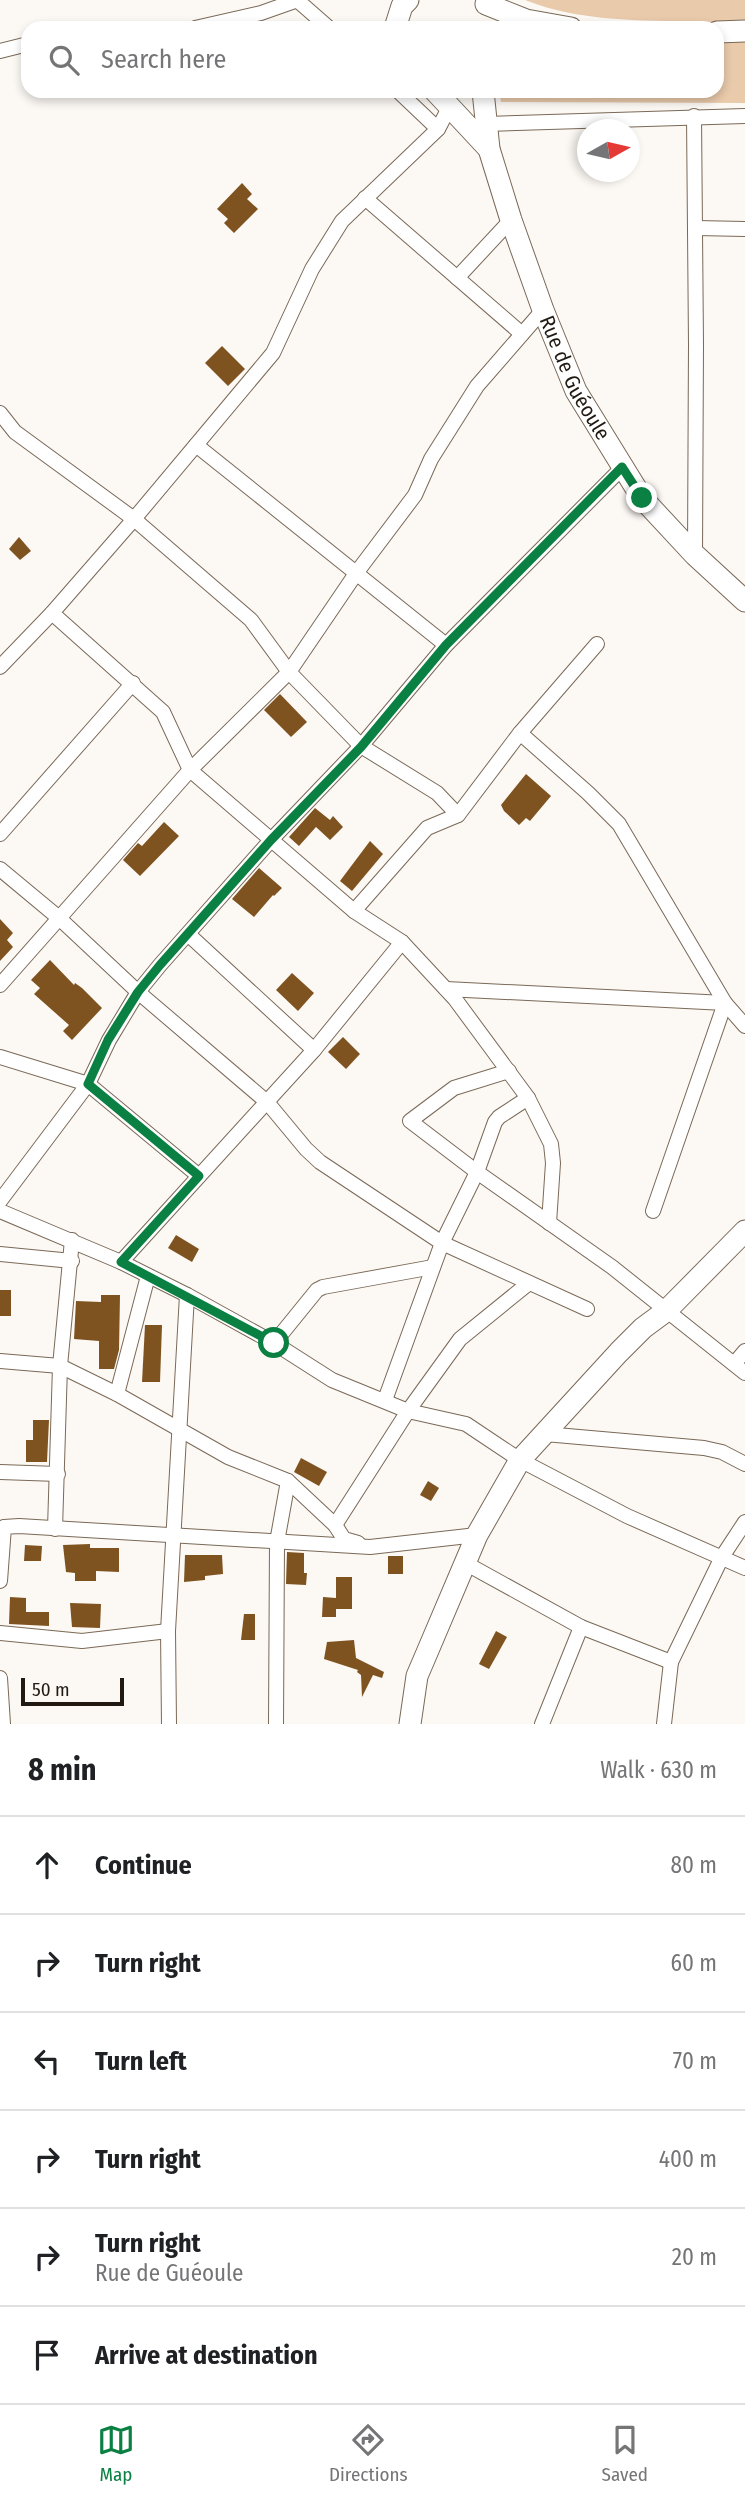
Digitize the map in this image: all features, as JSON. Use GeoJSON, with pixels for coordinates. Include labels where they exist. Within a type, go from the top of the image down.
{"type":"FeatureCollection","features":[{"type":"Feature","properties":{"kind":"street"},"geometry":{"type":"LineString","coordinates":[[216,21],[261,6],[298,0],[321,21]]}},
{"type":"Feature","properties":{"kind":"street"},"geometry":{"type":"LineString","coordinates":[[397,21],[402,6],[408,0]]}},
{"type":"Feature","properties":{"kind":"street"},"geometry":{"type":"LineString","coordinates":[[484,2],[493,21]]}},
{"type":"Feature","properties":{"kind":"street"},"geometry":{"type":"LineString","coordinates":[[484,2],[532,21]]}},
{"type":"Feature","properties":{"kind":"street"},"geometry":{"type":"LineString","coordinates":[[724,32],[745,31]]}},
{"type":"Feature","properties":{"kind":"street"},"geometry":{"type":"LineString","coordinates":[[724,43],[745,42]]}},
{"type":"Feature","properties":{"kind":"street"},"geometry":{"type":"LineString","coordinates":[[0,51],[21,46]]}},
{"type":"Feature","properties":{"kind":"street"},"geometry":{"type":"LineString","coordinates":[[405,98],[438,129]]}},
{"type":"Feature","properties":{"kind":"street"},"geometry":{"type":"LineString","coordinates":[[0,667],[135,519],[273,353],[313,268],[342,221],[438,129],[442,98]]}},
{"type":"Feature","properties":{"kind":"street","name":"Rue de Guéoule"},"geometry":{"type":"LineString","coordinates":[[442,98],[489,149]]}},
{"type":"Feature","properties":{"kind":"street","name":"Rue de Guéoule"},"geometry":{"type":"LineString","coordinates":[[484,98],[489,149],[511,220],[576,391],[642,498],[695,555],[745,601]]}},
{"type":"Feature","properties":{"kind":"street"},"geometry":{"type":"LineString","coordinates":[[694,116],[695,555]]}},
{"type":"Feature","properties":{"kind":"street"},"geometry":{"type":"LineString","coordinates":[[486,124],[745,116]]}},
{"type":"Feature","properties":{"kind":"street"},"geometry":{"type":"LineString","coordinates":[[365,198],[522,334]]}},
{"type":"Feature","properties":{"kind":"street"},"geometry":{"type":"LineString","coordinates":[[457,278],[511,220]]}},
{"type":"Feature","properties":{"kind":"street"},"geometry":{"type":"LineString","coordinates":[[696,228],[745,229]]}},
{"type":"Feature","properties":{"kind":"street"},"geometry":{"type":"LineString","coordinates":[[0,985],[190,770],[289,673],[356,572],[415,495],[431,459],[477,386],[543,310]]}},
{"type":"Feature","properties":{"kind":"street"},"geometry":{"type":"LineString","coordinates":[[0,413],[15,432],[135,519],[251,620],[289,673],[361,747],[437,793],[458,815]]}},
{"type":"Feature","properties":{"kind":"street"},"geometry":{"type":"LineString","coordinates":[[196,445],[446,645]]}},
{"type":"Feature","properties":{"kind":"street"},"geometry":{"type":"LineString","coordinates":[[0,1201],[88,1084],[108,1040],[138,992],[271,840],[361,747],[446,645],[622,467]]}},
{"type":"Feature","properties":{"kind":"street"},"geometry":{"type":"LineString","coordinates":[[52,613],[163,712],[190,770],[354,911],[402,942],[446,989],[528,1098],[551,1144],[553,1153],[549,1223]]}},
{"type":"Feature","properties":{"kind":"street"},"geometry":{"type":"LineString","coordinates":[[354,911],[427,828],[458,815],[520,733],[597,644]]}},
{"type":"Feature","properties":{"kind":"street"},"geometry":{"type":"LineString","coordinates":[[0,834],[133,683]]}},
{"type":"Feature","properties":{"kind":"street"},"geometry":{"type":"LineString","coordinates":[[520,733],[619,824],[725,1003],[745,1026]]}},
{"type":"Feature","properties":{"kind":"street"},"geometry":{"type":"LineString","coordinates":[[0,869],[267,1102],[320,1162],[442,1243],[587,1309]]}},
{"type":"Feature","properties":{"kind":"street"},"geometry":{"type":"LineString","coordinates":[[189,935],[314,1049]]}},
{"type":"Feature","properties":{"kind":"street"},"geometry":{"type":"LineString","coordinates":[[121,1262],[314,1049],[402,942]]}},
{"type":"Feature","properties":{"kind":"street"},"geometry":{"type":"LineString","coordinates":[[446,989],[725,1003]]}},
{"type":"Feature","properties":{"kind":"street"},"geometry":{"type":"LineString","coordinates":[[653,1211],[725,1003]]}},
{"type":"Feature","properties":{"kind":"street"},"geometry":{"type":"LineString","coordinates":[[0,1057],[88,1084],[199,1176]]}},
{"type":"Feature","properties":{"kind":"street"},"geometry":{"type":"LineString","coordinates":[[509,1071],[454,1088],[410,1121],[612,1267],[739,1368],[745,1351]]}},
{"type":"Feature","properties":{"kind":"street"},"geometry":{"type":"LineString","coordinates":[[385,1400],[442,1243],[477,1172],[495,1122],[528,1098]]}},
{"type":"Feature","properties":{"kind":"street"},"geometry":{"type":"LineString","coordinates":[[0,1211],[121,1262],[187,1295],[274,1343],[332,1380],[408,1411],[466,1424],[520,1460],[627,1516],[745,1568]]}},
{"type":"Feature","properties":{"kind":"street"},"geometry":{"type":"LineString","coordinates":[[410,1724],[418,1676],[465,1563],[477,1535],[520,1460],[619,1352],[666,1311],[745,1231]]}},
{"type":"Feature","properties":{"kind":"street"},"geometry":{"type":"LineString","coordinates":[[55,1529],[60,1366],[72,1240]]}},
{"type":"Feature","properties":{"kind":"street"},"geometry":{"type":"LineString","coordinates":[[0,1254],[72,1261]]}},
{"type":"Feature","properties":{"kind":"street"},"geometry":{"type":"LineString","coordinates":[[274,1343],[317,1290],[323,1287],[433,1267]]}},
{"type":"Feature","properties":{"kind":"street"},"geometry":{"type":"LineString","coordinates":[[117,1394],[148,1276]]}},
{"type":"Feature","properties":{"kind":"street"},"geometry":{"type":"LineString","coordinates":[[335,1525],[408,1411],[460,1339],[529,1283]]}},
{"type":"Feature","properties":{"kind":"street"},"geometry":{"type":"LineString","coordinates":[[169,1724],[168,1631],[187,1295]]}},
{"type":"Feature","properties":{"kind":"street"},"geometry":{"type":"LineString","coordinates":[[0,1361],[60,1366],[117,1394],[228,1457],[288,1481],[335,1525],[344,1539],[369,1547]]}},
{"type":"Feature","properties":{"kind":"street"},"geometry":{"type":"LineString","coordinates":[[545,1434],[704,1448],[722,1452],[745,1464]]}},
{"type":"Feature","properties":{"kind":"street"},"geometry":{"type":"LineString","coordinates":[[0,1472],[58,1474]]}},
{"type":"Feature","properties":{"kind":"street"},"geometry":{"type":"LineString","coordinates":[[275,1724],[277,1542],[288,1481]]}},
{"type":"Feature","properties":{"kind":"street"},"geometry":{"type":"LineString","coordinates":[[664,1724],[671,1662],[722,1558],[745,1522]]}},
{"type":"Feature","properties":{"kind":"street"},"geometry":{"type":"LineString","coordinates":[[0,1581],[4,1527],[369,1547],[477,1535]]}},
{"type":"Feature","properties":{"kind":"street"},"geometry":{"type":"LineString","coordinates":[[465,1563],[581,1627],[671,1662]]}},
{"type":"Feature","properties":{"kind":"street"},"geometry":{"type":"LineString","coordinates":[[541,1724],[581,1627]]}},
{"type":"Feature","properties":{"kind":"street"},"geometry":{"type":"LineString","coordinates":[[0,1633],[82,1641],[168,1631]]}},
{"type":"Feature","properties":{"kind":"street"},"geometry":{"type":"LineString","coordinates":[[0,1678],[4,1724]]}},
{"type":"Feature","properties":{"kind":"shaded area"},"geometry":{"type":"Polygon","coordinates":[[[525,0],[745,0],[745,103],[501,102],[500,98],[724,98],[724,21],[632,20],[589,16],[525,0]]]}},
{"type":"Feature","properties":{"kind":"building"},"geometry":{"type":"Polygon","coordinates":[[[242,183],[252,194],[247,199],[258,209],[234,233],[224,223],[228,219],[217,209],[242,183]]]}},
{"type":"Feature","properties":{"kind":"building"},"geometry":{"type":"Polygon","coordinates":[[[222,346],[245,369],[228,386],[205,363],[222,346]]]}},
{"type":"Feature","properties":{"kind":"building"},"geometry":{"type":"Polygon","coordinates":[[[19,537],[31,551],[20,560],[9,549],[19,537]]]}},
{"type":"Feature","properties":{"kind":"building"},"geometry":{"type":"Polygon","coordinates":[[[280,694],[307,722],[291,737],[264,710],[280,694]]]}},
{"type":"Feature","properties":{"kind":"building"},"geometry":{"type":"Polygon","coordinates":[[[526,774],[551,796],[530,821],[526,818],[519,825],[501,805],[526,774]]]}},
{"type":"Feature","properties":{"kind":"building"},"geometry":{"type":"Polygon","coordinates":[[[315,808],[330,820],[333,816],[343,827],[330,840],[316,827],[299,846],[289,837],[315,808]]]}},
{"type":"Feature","properties":{"kind":"building"},"geometry":{"type":"Polygon","coordinates":[[[164,822],[179,836],[140,876],[123,860],[138,843],[142,846],[164,822]]]}},
{"type":"Feature","properties":{"kind":"building"},"geometry":{"type":"Polygon","coordinates":[[[370,841],[383,854],[352,891],[340,881],[370,841]]]}},
{"type":"Feature","properties":{"kind":"building"},"geometry":{"type":"Polygon","coordinates":[[[259,868],[282,888],[254,917],[232,899],[259,868]]]}},
{"type":"Feature","properties":{"kind":"building"},"geometry":{"type":"Polygon","coordinates":[[[0,919],[13,933],[7,940],[13,947],[0,961],[0,919]]]}},
{"type":"Feature","properties":{"kind":"building"},"geometry":{"type":"Polygon","coordinates":[[[50,960],[102,1008],[72,1040],[63,1031],[69,1025],[34,994],[40,988],[31,980],[50,960]]]}},
{"type":"Feature","properties":{"kind":"building"},"geometry":{"type":"Polygon","coordinates":[[[292,973],[314,993],[298,1011],[276,990],[292,973]]]}},
{"type":"Feature","properties":{"kind":"building"},"geometry":{"type":"Polygon","coordinates":[[[343,1037],[360,1054],[346,1069],[328,1052],[343,1037]]]}},
{"type":"Feature","properties":{"kind":"building"},"geometry":{"type":"Polygon","coordinates":[[[176,1235],[199,1249],[192,1262],[168,1248],[176,1235]]]}},
{"type":"Feature","properties":{"kind":"building"},"geometry":{"type":"Polygon","coordinates":[[[0,1290],[11,1290],[11,1316],[0,1316],[0,1290]]]}},
{"type":"Feature","properties":{"kind":"building"},"geometry":{"type":"Polygon","coordinates":[[[101,1295],[120,1295],[119,1350],[114,1369],[99,1369],[99,1341],[74,1339],[76,1301],[101,1302],[101,1295]]]}},
{"type":"Feature","properties":{"kind":"building"},"geometry":{"type":"Polygon","coordinates":[[[145,1325],[162,1325],[160,1382],[142,1382],[145,1325]]]}},
{"type":"Feature","properties":{"kind":"building"},"geometry":{"type":"Polygon","coordinates":[[[33,1420],[49,1420],[47,1462],[26,1462],[26,1440],[33,1440],[33,1420]]]}},
{"type":"Feature","properties":{"kind":"building"},"geometry":{"type":"Polygon","coordinates":[[[301,1458],[327,1472],[319,1486],[294,1472],[301,1458]]]}},
{"type":"Feature","properties":{"kind":"building"},"geometry":{"type":"Polygon","coordinates":[[[428,1481],[439,1488],[431,1501],[420,1495],[428,1481]]]}},
{"type":"Feature","properties":{"kind":"building"},"geometry":{"type":"Polygon","coordinates":[[[90,1544],[90,1548],[119,1548],[119,1572],[96,1571],[96,1581],[75,1581],[75,1573],[66,1572],[63,1545],[90,1544]]]}},
{"type":"Feature","properties":{"kind":"building"},"geometry":{"type":"Polygon","coordinates":[[[25,1545],[42,1546],[41,1561],[24,1561],[25,1545]]]}},
{"type":"Feature","properties":{"kind":"building"},"geometry":{"type":"Polygon","coordinates":[[[287,1552],[304,1553],[306,1585],[286,1584],[287,1552]]]}},
{"type":"Feature","properties":{"kind":"building"},"geometry":{"type":"Polygon","coordinates":[[[185,1555],[222,1555],[223,1574],[205,1576],[205,1580],[184,1582],[185,1555]]]}},
{"type":"Feature","properties":{"kind":"building"},"geometry":{"type":"Polygon","coordinates":[[[388,1556],[403,1556],[403,1574],[388,1574],[388,1556]]]}},
{"type":"Feature","properties":{"kind":"building"},"geometry":{"type":"Polygon","coordinates":[[[336,1577],[352,1577],[352,1609],[336,1609],[336,1617],[322,1617],[323,1597],[336,1598],[336,1577]]]}},
{"type":"Feature","properties":{"kind":"building"},"geometry":{"type":"Polygon","coordinates":[[[10,1597],[26,1598],[26,1612],[49,1612],[49,1626],[9,1624],[10,1597]]]}},
{"type":"Feature","properties":{"kind":"building"},"geometry":{"type":"Polygon","coordinates":[[[70,1603],[101,1604],[100,1628],[72,1627],[70,1603]]]}},
{"type":"Feature","properties":{"kind":"building"},"geometry":{"type":"Polygon","coordinates":[[[244,1614],[255,1614],[255,1640],[241,1640],[244,1614]]]}},
{"type":"Feature","properties":{"kind":"building"},"geometry":{"type":"Polygon","coordinates":[[[496,1631],[507,1637],[489,1669],[479,1664],[496,1631]]]}},
{"type":"Feature","properties":{"kind":"building"},"geometry":{"type":"Polygon","coordinates":[[[354,1640],[356,1658],[384,1672],[382,1678],[373,1675],[362,1697],[361,1675],[358,1670],[324,1659],[327,1642],[354,1640]]]}},
{"type":"Feature","properties":{"kind":"route"},"geometry":{"type":"LineString","coordinates":[[274,1343],[121,1262],[199,1176],[88,1084],[108,1040],[138,992],[160,965],[271,840],[361,747],[446,645],[622,467],[642,498]]}}]}
